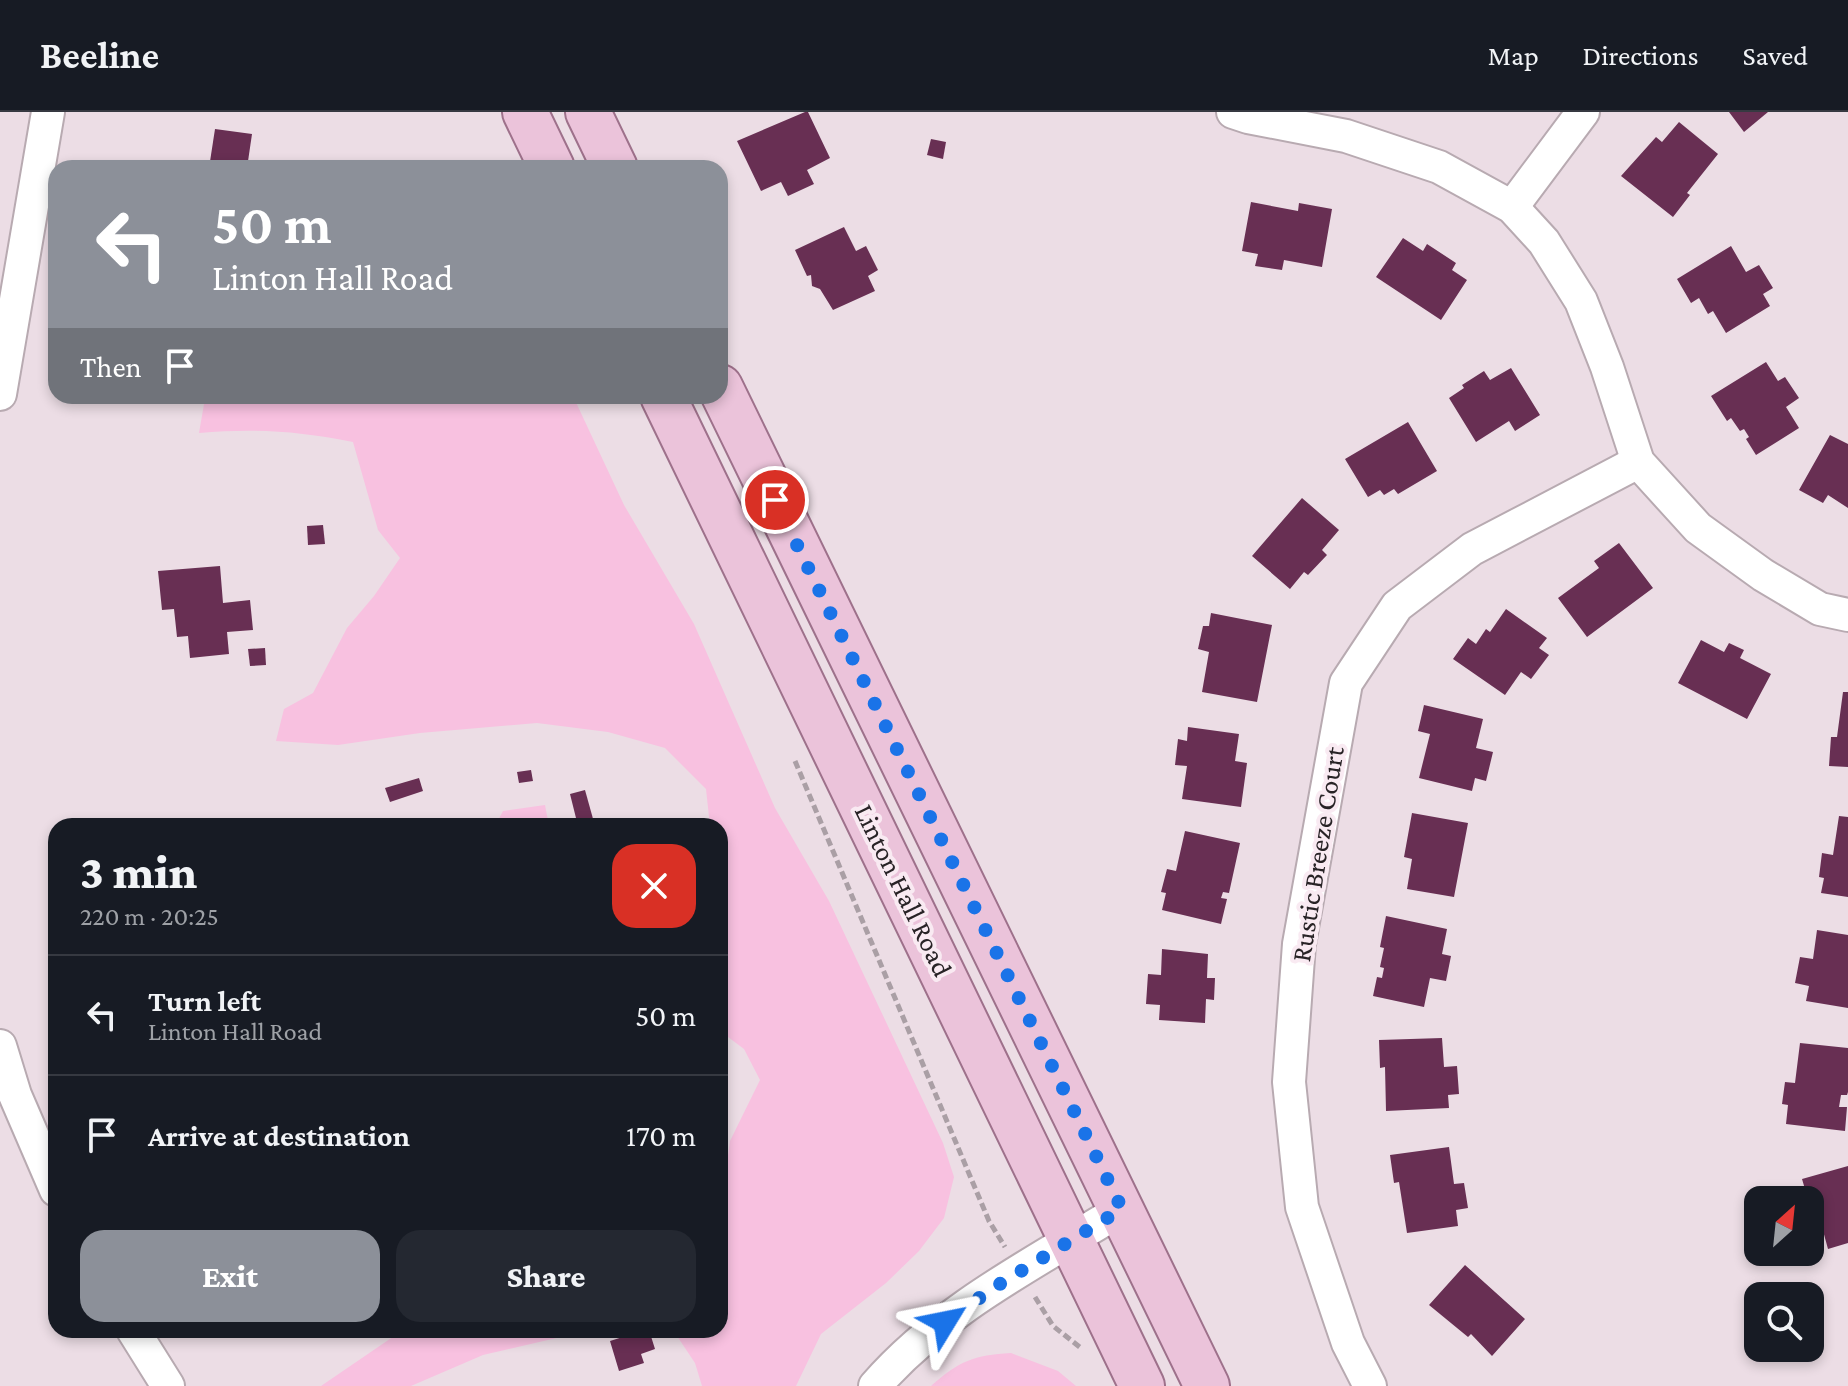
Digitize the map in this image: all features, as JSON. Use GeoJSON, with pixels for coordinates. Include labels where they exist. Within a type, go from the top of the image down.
{"type":"FeatureCollection","features":[{"type":"Feature","properties":{"kind":"main road"},"geometry":{"type":"LineString","coordinates":[[525,112],[548,160]]}},
{"type":"Feature","properties":{"kind":"main road"},"geometry":{"type":"LineString","coordinates":[[588,112],[611,160]]}},
{"type":"Feature","properties":{"kind":"main road","name":"Linton Hall Road"},"geometry":{"type":"LineString","coordinates":[[728,403],[1207,1386]]}},
{"type":"Feature","properties":{"kind":"main road","name":"Linton Hall Road"},"geometry":{"type":"LineString","coordinates":[[667,404],[1142,1386]]}},
{"type":"Feature","properties":{"kind":"street"},"geometry":{"type":"LineString","coordinates":[[0,394],[48,112]]}},
{"type":"Feature","properties":{"kind":"street"},"geometry":{"type":"LineString","coordinates":[[1233,112],[1346,136],[1439,167],[1512,207],[1544,242],[1581,301],[1607,367],[1638,462],[1698,528],[1763,575],[1820,609],[1848,615]]}},
{"type":"Feature","properties":{"kind":"street"},"geometry":{"type":"LineString","coordinates":[[1512,207],[1583,112]]}},
{"type":"Feature","properties":{"kind":"street","name":"Rustic Breeze Court"},"geometry":{"type":"LineString","coordinates":[[1370,1386],[1348,1343],[1302,1207],[1289,1082],[1299,944],[1346,683],[1397,606],[1472,549],[1638,462]]}},
{"type":"Feature","properties":{"kind":"street"},"geometry":{"type":"LineString","coordinates":[[0,1046],[15,1095],[48,1171]]}},
{"type":"Feature","properties":{"kind":"street"},"geometry":{"type":"LineString","coordinates":[[875,1386],[929,1334],[995,1287],[1122,1209]]}},
{"type":"Feature","properties":{"kind":"street"},"geometry":{"type":"LineString","coordinates":[[138,1338],[168,1386]]}},
{"type":"Feature","properties":{"kind":"path"},"geometry":{"type":"LineString","coordinates":[[793,756],[989,1221]]}},
{"type":"Feature","properties":{"kind":"path"},"geometry":{"type":"LineString","coordinates":[[1053,1326],[1085,1351]]}},
{"type":"Feature","properties":{"kind":"shaded area"},"geometry":{"type":"Polygon","coordinates":[[[204,404],[577,404],[624,505],[694,624],[775,808],[829,901],[943,1143],[954,1177],[944,1218],[919,1251],[886,1283],[821,1334],[796,1386],[702,1386],[695,1363],[678,1338],[728,1338],[728,1156],[730,1141],[760,1080],[744,1049],[728,1037],[728,818],[709,818],[706,789],[665,748],[608,732],[537,723],[420,733],[338,745],[276,741],[284,709],[313,693],[347,628],[400,558],[378,530],[353,442],[276,432],[199,433],[204,404]]]}},
{"type":"Feature","properties":{"kind":"shaded area"},"geometry":{"type":"Polygon","coordinates":[[[545,805],[547,818],[499,818],[503,811],[545,805]]]}},
{"type":"Feature","properties":{"kind":"shaded area"},"geometry":{"type":"Polygon","coordinates":[[[391,1338],[556,1338],[483,1355],[411,1386],[321,1386],[391,1338]]]}},
{"type":"Feature","properties":{"kind":"shaded area"},"geometry":{"type":"Polygon","coordinates":[[[1011,1353],[1058,1371],[1076,1386],[931,1386],[968,1361],[987,1355],[1011,1353]]]}},
{"type":"Feature","properties":{"kind":"building"},"geometry":{"type":"Polygon","coordinates":[[[808,112],[830,158],[807,170],[814,184],[788,196],[781,182],[761,191],[737,141],[808,112]]]}},
{"type":"Feature","properties":{"kind":"building"},"geometry":{"type":"Polygon","coordinates":[[[1729,112],[1768,112],[1744,132],[1729,112]]]}},
{"type":"Feature","properties":{"kind":"building"},"geometry":{"type":"Polygon","coordinates":[[[1679,122],[1718,154],[1687,193],[1690,195],[1673,217],[1621,176],[1656,137],[1662,142],[1679,122]]]}},
{"type":"Feature","properties":{"kind":"building"},"geometry":{"type":"Polygon","coordinates":[[[215,129],[252,134],[248,160],[210,160],[215,129]]]}},
{"type":"Feature","properties":{"kind":"building"},"geometry":{"type":"Polygon","coordinates":[[[931,139],[946,142],[943,159],[927,155],[931,139]]]}},
{"type":"Feature","properties":{"kind":"building"},"geometry":{"type":"Polygon","coordinates":[[[1251,202],[1298,211],[1299,203],[1332,209],[1322,267],[1284,260],[1282,270],[1255,266],[1258,254],[1242,251],[1251,202]]]}},
{"type":"Feature","properties":{"kind":"building"},"geometry":{"type":"Polygon","coordinates":[[[844,227],[856,251],[866,246],[878,270],[868,276],[875,291],[833,310],[820,289],[812,286],[811,275],[807,276],[795,250],[844,227]]]}},
{"type":"Feature","properties":{"kind":"building"},"geometry":{"type":"Polygon","coordinates":[[[1403,238],[1423,251],[1427,244],[1456,263],[1452,270],[1467,280],[1441,320],[1376,277],[1403,238]]]}},
{"type":"Feature","properties":{"kind":"building"},"geometry":{"type":"Polygon","coordinates":[[[1731,246],[1746,272],[1759,265],[1773,288],[1763,294],[1770,306],[1726,333],[1713,311],[1708,314],[1699,298],[1691,303],[1677,279],[1731,246]]]}},
{"type":"Feature","properties":{"kind":"building"},"geometry":{"type":"Polygon","coordinates":[[[1766,362],[1778,381],[1785,377],[1799,398],[1786,407],[1799,428],[1756,455],[1744,429],[1740,431],[1731,418],[1727,421],[1711,396],[1766,362]]]}},
{"type":"Feature","properties":{"kind":"building"},"geometry":{"type":"Polygon","coordinates":[[[1511,368],[1540,415],[1515,431],[1509,421],[1476,442],[1449,398],[1484,371],[1490,380],[1511,368]]]}},
{"type":"Feature","properties":{"kind":"building"},"geometry":{"type":"Polygon","coordinates":[[[1408,422],[1437,471],[1398,494],[1394,489],[1384,495],[1380,490],[1368,497],[1345,459],[1408,422]]]}},
{"type":"Feature","properties":{"kind":"building"},"geometry":{"type":"Polygon","coordinates":[[[1830,435],[1848,444],[1848,508],[1828,495],[1823,503],[1799,490],[1830,435]]]}},
{"type":"Feature","properties":{"kind":"building"},"geometry":{"type":"Polygon","coordinates":[[[1302,498],[1339,530],[1322,550],[1327,555],[1308,575],[1304,572],[1290,589],[1252,556],[1302,498]]]}},
{"type":"Feature","properties":{"kind":"building"},"geometry":{"type":"Polygon","coordinates":[[[323,525],[325,544],[308,545],[307,526],[323,525]]]}},
{"type":"Feature","properties":{"kind":"building"},"geometry":{"type":"Polygon","coordinates":[[[1619,543],[1653,588],[1587,637],[1558,598],[1599,568],[1594,561],[1619,543]]]}},
{"type":"Feature","properties":{"kind":"building"},"geometry":{"type":"Polygon","coordinates":[[[220,566],[223,603],[250,600],[253,630],[227,632],[229,654],[190,658],[188,636],[177,637],[174,609],[162,610],[158,571],[220,566]]]}},
{"type":"Feature","properties":{"kind":"building"},"geometry":{"type":"Polygon","coordinates":[[[1506,609],[1547,638],[1539,648],[1549,655],[1531,679],[1521,672],[1505,695],[1453,659],[1468,638],[1476,644],[1486,629],[1490,632],[1506,609]]]}},
{"type":"Feature","properties":{"kind":"building"},"geometry":{"type":"Polygon","coordinates":[[[1211,613],[1272,625],[1257,702],[1202,692],[1209,652],[1198,649],[1203,626],[1209,626],[1211,613]]]}},
{"type":"Feature","properties":{"kind":"building"},"geometry":{"type":"Polygon","coordinates":[[[1701,640],[1724,652],[1729,643],[1744,650],[1740,658],[1771,674],[1747,719],[1678,683],[1701,640]]]}},
{"type":"Feature","properties":{"kind":"building"},"geometry":{"type":"Polygon","coordinates":[[[265,648],[266,665],[250,666],[248,649],[265,648]]]}},
{"type":"Feature","properties":{"kind":"building"},"geometry":{"type":"Polygon","coordinates":[[[1843,692],[1848,692],[1848,767],[1829,766],[1831,737],[1837,737],[1843,692]]]}},
{"type":"Feature","properties":{"kind":"building"},"geometry":{"type":"Polygon","coordinates":[[[1424,705],[1483,719],[1476,748],[1493,752],[1486,781],[1475,778],[1472,791],[1419,778],[1430,734],[1418,731],[1424,705]]]}},
{"type":"Feature","properties":{"kind":"building"},"geometry":{"type":"Polygon","coordinates":[[[1188,727],[1239,734],[1235,761],[1247,763],[1241,807],[1182,799],[1187,766],[1175,765],[1178,739],[1187,741],[1188,727]]]}},
{"type":"Feature","properties":{"kind":"building"},"geometry":{"type":"Polygon","coordinates":[[[531,770],[533,781],[519,783],[517,772],[531,770]]]}},
{"type":"Feature","properties":{"kind":"building"},"geometry":{"type":"Polygon","coordinates":[[[419,778],[423,791],[390,802],[385,788],[419,778]]]}},
{"type":"Feature","properties":{"kind":"building"},"geometry":{"type":"Polygon","coordinates":[[[585,790],[593,818],[576,818],[570,794],[585,790]]]}},
{"type":"Feature","properties":{"kind":"building"},"geometry":{"type":"Polygon","coordinates":[[[1412,813],[1468,823],[1454,897],[1407,889],[1412,859],[1404,857],[1412,813]]]}},
{"type":"Feature","properties":{"kind":"building"},"geometry":{"type":"Polygon","coordinates":[[[1839,816],[1848,817],[1848,897],[1821,893],[1824,878],[1819,877],[1822,853],[1833,855],[1839,816]]]}},
{"type":"Feature","properties":{"kind":"building"},"geometry":{"type":"Polygon","coordinates":[[[1185,831],[1240,843],[1229,893],[1223,892],[1221,898],[1227,899],[1221,924],[1162,910],[1166,893],[1161,892],[1167,869],[1176,871],[1185,831]]]}},
{"type":"Feature","properties":{"kind":"building"},"geometry":{"type":"Polygon","coordinates":[[[1386,916],[1447,929],[1442,954],[1451,956],[1446,981],[1430,978],[1424,1007],[1373,996],[1377,977],[1382,978],[1384,968],[1380,967],[1384,948],[1380,947],[1386,916]]]}},
{"type":"Feature","properties":{"kind":"building"},"geometry":{"type":"Polygon","coordinates":[[[1817,930],[1848,935],[1848,1008],[1806,1001],[1809,986],[1795,983],[1800,957],[1813,959],[1817,930]]]}},
{"type":"Feature","properties":{"kind":"building"},"geometry":{"type":"Polygon","coordinates":[[[1162,949],[1208,954],[1207,978],[1215,978],[1214,1000],[1206,999],[1205,1023],[1159,1020],[1160,1005],[1146,1004],[1148,974],[1161,975],[1162,949]]]}},
{"type":"Feature","properties":{"kind":"building"},"geometry":{"type":"Polygon","coordinates":[[[1442,1038],[1444,1067],[1457,1066],[1459,1094],[1448,1095],[1449,1108],[1386,1111],[1385,1067],[1380,1068],[1379,1040],[1442,1038]]]}},
{"type":"Feature","properties":{"kind":"building"},"geometry":{"type":"Polygon","coordinates":[[[1800,1043],[1848,1048],[1848,1092],[1841,1095],[1839,1107],[1847,1107],[1845,1131],[1786,1124],[1788,1105],[1782,1104],[1785,1082],[1795,1083],[1800,1043]]]}},
{"type":"Feature","properties":{"kind":"building"},"geometry":{"type":"Polygon","coordinates":[[[1449,1147],[1454,1184],[1464,1183],[1468,1208],[1456,1210],[1458,1226],[1407,1233],[1399,1182],[1394,1183],[1390,1155],[1449,1147]]]}},
{"type":"Feature","properties":{"kind":"building"},"geometry":{"type":"Polygon","coordinates":[[[1848,1166],[1848,1243],[1828,1249],[1824,1234],[1824,1186],[1804,1186],[1802,1179],[1848,1166]]]}},
{"type":"Feature","properties":{"kind":"building"},"geometry":{"type":"Polygon","coordinates":[[[1465,1265],[1525,1319],[1492,1356],[1471,1334],[1468,1337],[1429,1305],[1465,1265]]]}},
{"type":"Feature","properties":{"kind":"building"},"geometry":{"type":"Polygon","coordinates":[[[652,1338],[655,1349],[641,1354],[644,1363],[619,1371],[610,1341],[652,1338]]]}},
{"type":"Feature","properties":{"kind":"route"},"geometry":{"type":"LineString","coordinates":[[775,500],[1122,1209],[995,1287],[945,1322]]}}]}
